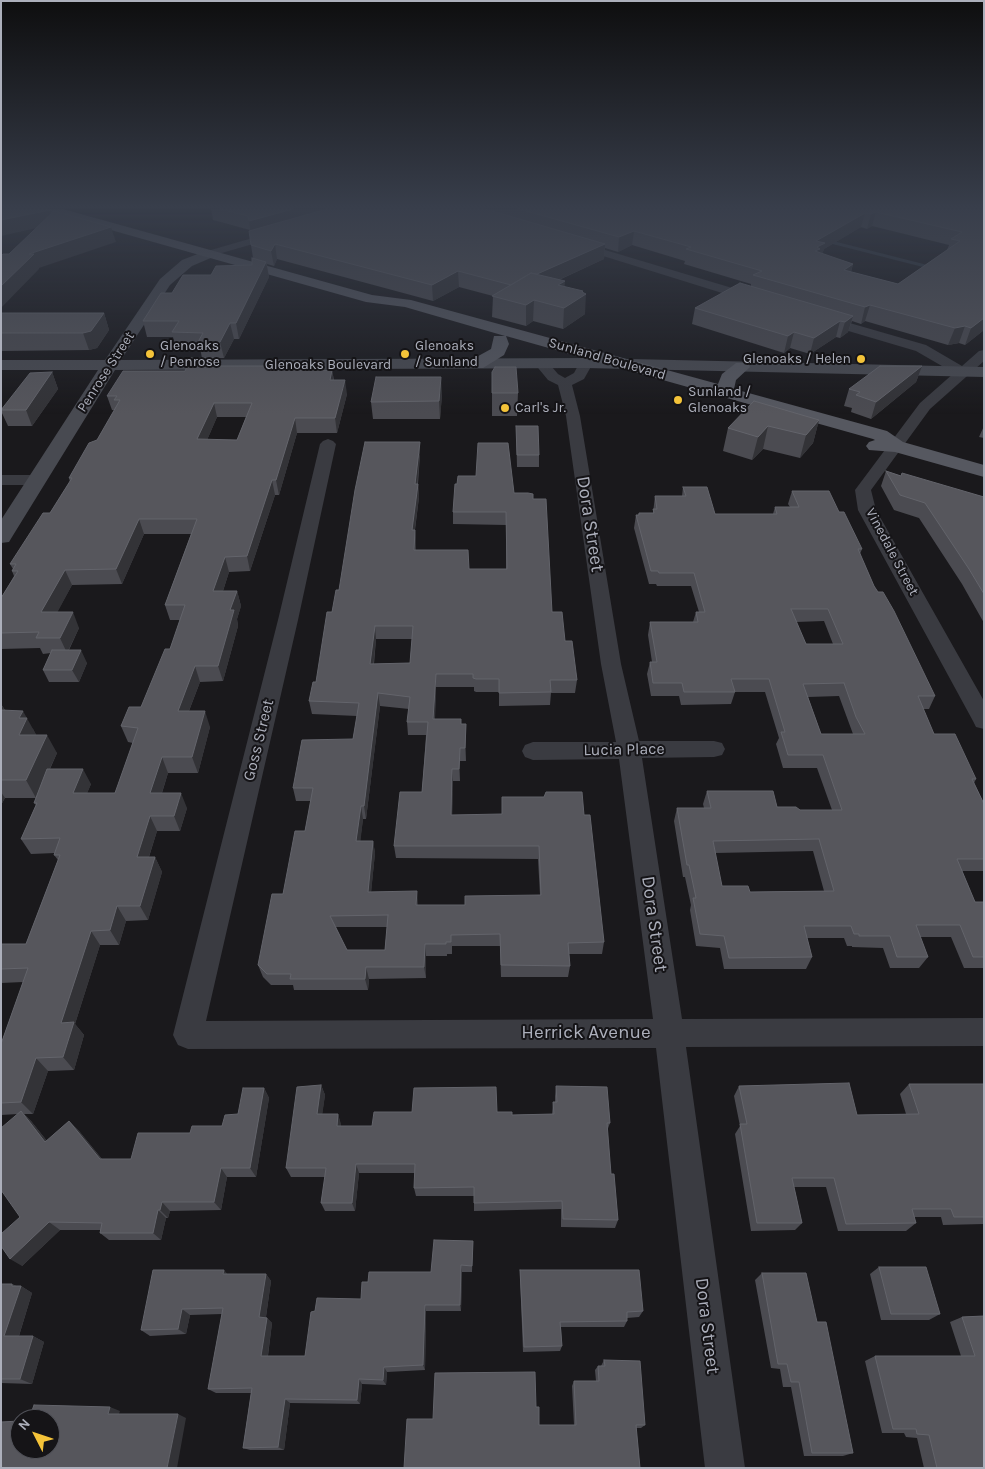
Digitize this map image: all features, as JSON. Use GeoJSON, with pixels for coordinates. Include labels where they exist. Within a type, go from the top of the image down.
{"type":"FeatureCollection","features":[{"type":"Feature","properties":{"kind":"main road","name":"Penrose Street"},"geometry":{"type":"LineString","coordinates":[[1,537],[110,365],[169,278]]}},
{"type":"Feature","properties":{"kind":"main road","name":"Sunland Boulevard"},"geometry":{"type":"LineString","coordinates":[[294,278],[372,299],[406,303],[880,435],[896,446]]}},
{"type":"Feature","properties":{"kind":"main road","name":"Sunland Boulevard"},"geometry":{"type":"LineString","coordinates":[[372,299],[382,306],[870,446],[896,446],[984,471]]}},
{"type":"Feature","properties":{"kind":"main road"},"geometry":{"type":"LineString","coordinates":[[478,364],[498,352],[501,344],[500,339]]}},
{"type":"Feature","properties":{"kind":"main road","name":"Glenoaks Boulevard"},"geometry":{"type":"LineString","coordinates":[[1,365],[586,363],[984,372]]}},
{"type":"Feature","properties":{"kind":"main road"},"geometry":{"type":"LineString","coordinates":[[726,392],[728,378],[742,367]]}},
{"type":"Feature","properties":{"kind":"street"},"geometry":{"type":"LineString","coordinates":[[686,278],[768,302]]}},
{"type":"Feature","properties":{"kind":"street"},"geometry":{"type":"LineString","coordinates":[[806,314],[921,348],[963,372]]}},
{"type":"Feature","properties":{"kind":"street","name":"Vinedale Street"},"geometry":{"type":"LineString","coordinates":[[984,354],[925,406],[863,490],[868,510],[984,721]]}},
{"type":"Feature","properties":{"kind":"street"},"geometry":{"type":"LineString","coordinates":[[541,363],[553,377],[565,383],[579,376],[586,363]]}},
{"type":"Feature","properties":{"kind":"street","name":"Dora Street"},"geometry":{"type":"LineString","coordinates":[[565,383],[573,416],[611,664],[629,750],[670,1032],[725,1468]]}},
{"type":"Feature","properties":{"kind":"street","name":"Goss Street"},"geometry":{"type":"LineString","coordinates":[[188,1035],[288,620],[328,444]]}},
{"type":"Feature","properties":{"kind":"street"},"geometry":{"type":"LineString","coordinates":[[1,480],[38,480]]}},
{"type":"Feature","properties":{"kind":"street","name":"Lucia Place"},"geometry":{"type":"LineString","coordinates":[[533,751],[714,749]]}},
{"type":"Feature","properties":{"kind":"street","name":"Herrick Avenue"},"geometry":{"type":"LineString","coordinates":[[188,1035],[984,1032]]}},
{"type":"Feature","properties":{"kind":"building"},"geometry":{"type":"Polygon","coordinates":[[[1,278],[10,278],[1,286],[1,278]]]}},
{"type":"Feature","properties":{"kind":"building"},"geometry":{"type":"Polygon","coordinates":[[[181,278],[258,278],[236,323],[230,323],[220,342],[198,342],[203,333],[172,332],[179,321],[143,321],[161,293],[172,293],[181,278]]]}},
{"type":"Feature","properties":{"kind":"building"},"geometry":{"type":"Polygon","coordinates":[[[403,278],[446,278],[432,285],[403,278]]]}},
{"type":"Feature","properties":{"kind":"building"},"geometry":{"type":"Polygon","coordinates":[[[483,278],[523,278],[511,285],[483,278]]]}},
{"type":"Feature","properties":{"kind":"building"},"geometry":{"type":"Polygon","coordinates":[[[523,278],[550,278],[565,281],[558,285],[583,291],[586,294],[564,308],[534,300],[526,305],[492,296],[523,278]]]}},
{"type":"Feature","properties":{"kind":"building"},"geometry":{"type":"Polygon","coordinates":[[[762,278],[873,278],[898,284],[907,278],[984,278],[984,318],[971,328],[965,326],[955,328],[870,305],[865,307],[762,278]]]}},
{"type":"Feature","properties":{"kind":"building"},"geometry":{"type":"Polygon","coordinates":[[[740,283],[853,316],[845,322],[840,321],[814,338],[794,332],[788,336],[695,308],[740,283]]]}},
{"type":"Feature","properties":{"kind":"building"},"geometry":{"type":"Polygon","coordinates":[[[1,313],[104,313],[91,331],[83,333],[1,333],[1,313]]]}},
{"type":"Feature","properties":{"kind":"building"},"geometry":{"type":"Polygon","coordinates":[[[191,358],[214,358],[209,366],[305,366],[304,370],[332,370],[330,380],[345,380],[335,418],[295,418],[276,480],[272,480],[247,556],[225,557],[213,591],[237,591],[230,610],[234,610],[218,666],[195,666],[178,711],[205,711],[192,757],[162,757],[150,793],[181,793],[174,816],[150,816],[137,857],[155,857],[140,906],[117,906],[110,930],[91,931],[61,1023],[74,1022],[63,1057],[36,1058],[21,1102],[1,1103],[1,1044],[28,968],[1,969],[1,944],[26,944],[60,855],[54,855],[60,838],[21,839],[37,803],[34,803],[47,769],[83,769],[73,793],[115,793],[138,728],[121,726],[129,707],[141,707],[165,649],[170,649],[185,605],[165,605],[197,519],[139,519],[116,569],[65,570],[41,612],[73,612],[60,638],[36,638],[39,632],[1,633],[1,598],[18,571],[12,571],[16,564],[10,564],[43,513],[50,513],[72,478],[69,478],[89,443],[97,440],[120,400],[114,400],[117,396],[107,396],[123,371],[185,371],[191,358]],[[214,403],[197,439],[237,440],[252,403],[214,403]]]}},
{"type":"Feature","properties":{"kind":"building"},"geometry":{"type":"Polygon","coordinates":[[[880,366],[922,366],[876,402],[856,395],[860,392],[849,389],[880,366]]]}},
{"type":"Feature","properties":{"kind":"building"},"geometry":{"type":"Polygon","coordinates":[[[495,367],[516,367],[518,393],[492,393],[492,372],[495,367]]]}},
{"type":"Feature","properties":{"kind":"building"},"geometry":{"type":"Polygon","coordinates":[[[52,372],[26,410],[1,410],[30,373],[52,372]]]}},
{"type":"Feature","properties":{"kind":"building"},"geometry":{"type":"Polygon","coordinates":[[[376,377],[441,377],[439,401],[371,402],[376,377]]]}},
{"type":"Feature","properties":{"kind":"building"},"geometry":{"type":"Polygon","coordinates":[[[754,401],[819,420],[806,435],[768,426],[758,437],[728,428],[754,401]]]}},
{"type":"Feature","properties":{"kind":"building"},"geometry":{"type":"Polygon","coordinates":[[[516,426],[538,426],[539,455],[517,455],[516,426]]]}},
{"type":"Feature","properties":{"kind":"building"},"geometry":{"type":"Polygon","coordinates":[[[365,442],[420,442],[415,484],[418,484],[412,530],[415,530],[414,550],[468,550],[469,569],[507,569],[506,512],[453,512],[455,484],[457,484],[458,476],[476,476],[478,443],[508,443],[514,493],[528,493],[533,494],[533,499],[546,499],[552,612],[562,612],[565,641],[572,641],[577,680],[550,680],[551,692],[499,693],[499,679],[476,679],[473,678],[473,674],[436,674],[433,719],[461,719],[461,724],[466,724],[465,748],[460,748],[459,769],[452,769],[451,815],[502,814],[502,797],[544,797],[546,792],[582,792],[584,815],[590,815],[604,942],[568,943],[570,966],[501,965],[500,934],[451,935],[451,942],[446,942],[446,944],[425,944],[424,967],[366,967],[365,979],[290,979],[291,974],[267,974],[258,965],[272,894],[283,894],[295,831],[305,831],[313,788],[293,788],[302,740],[353,739],[359,703],[309,701],[313,682],[316,682],[327,612],[332,612],[336,590],[339,590],[355,490],[365,442]],[[375,626],[370,664],[410,663],[413,626],[375,626]],[[378,693],[364,806],[361,806],[356,841],[373,841],[368,892],[417,891],[416,905],[465,905],[465,896],[541,895],[539,846],[394,846],[400,792],[422,792],[428,722],[407,722],[410,697],[378,693]],[[388,915],[330,916],[347,950],[385,950],[388,915]]]}},
{"type":"Feature","properties":{"kind":"building"},"geometry":{"type":"Polygon","coordinates":[[[886,471],[901,476],[902,473],[984,497],[984,594],[925,503],[900,495],[886,471]]]}},
{"type":"Feature","properties":{"kind":"building"},"geometry":{"type":"Polygon","coordinates":[[[683,487],[707,487],[715,514],[777,514],[775,507],[799,507],[792,491],[829,491],[839,512],[844,512],[862,549],[858,549],[874,586],[878,592],[883,592],[894,611],[935,696],[918,696],[934,734],[955,734],[976,779],[972,779],[984,804],[984,859],[957,859],[975,902],[984,902],[984,957],[973,957],[960,925],[916,925],[928,957],[897,957],[890,936],[859,936],[859,934],[854,934],[851,926],[804,926],[812,957],[729,958],[724,936],[700,934],[693,898],[696,898],[689,865],[687,865],[677,808],[711,808],[707,791],[773,791],[777,807],[796,807],[800,810],[842,810],[823,755],[788,755],[781,732],[785,732],[769,679],[731,679],[735,692],[684,692],[682,683],[653,683],[650,662],[657,662],[650,622],[698,622],[696,612],[705,612],[694,573],[659,573],[658,571],[651,571],[636,515],[639,515],[639,513],[654,513],[653,509],[657,509],[655,496],[686,496],[683,487]],[[791,609],[806,644],[843,644],[828,609],[791,609]],[[844,683],[803,684],[821,734],[865,734],[856,717],[844,683]],[[819,839],[713,841],[722,886],[748,886],[750,892],[834,891],[819,839]]]}},
{"type":"Feature","properties":{"kind":"building"},"geometry":{"type":"Polygon","coordinates":[[[52,650],[81,650],[72,670],[43,670],[52,650]]]}},
{"type":"Feature","properties":{"kind":"building"},"geometry":{"type":"Polygon","coordinates":[[[1,710],[23,711],[19,718],[27,718],[19,735],[47,735],[26,780],[1,780],[1,710]]]}},
{"type":"Feature","properties":{"kind":"building"},"geometry":{"type":"Polygon","coordinates":[[[849,1083],[857,1115],[919,1114],[909,1084],[984,1084],[984,1217],[954,1217],[951,1209],[912,1209],[916,1223],[846,1224],[834,1178],[792,1178],[802,1223],[757,1223],[740,1124],[747,1124],[739,1086],[849,1083]]]}},
{"type":"Feature","properties":{"kind":"building"},"geometry":{"type":"Polygon","coordinates":[[[321,1085],[317,1114],[338,1114],[337,1126],[372,1126],[374,1112],[412,1112],[414,1088],[496,1087],[497,1112],[512,1112],[512,1115],[554,1114],[553,1102],[557,1102],[556,1086],[607,1087],[610,1123],[607,1123],[611,1174],[614,1174],[618,1220],[563,1219],[562,1201],[474,1203],[474,1187],[414,1188],[415,1164],[356,1164],[352,1203],[321,1203],[326,1168],[286,1168],[297,1087],[321,1085]]]}},
{"type":"Feature","properties":{"kind":"building"},"geometry":{"type":"Polygon","coordinates":[[[243,1088],[264,1088],[250,1168],[221,1168],[214,1202],[162,1202],[160,1210],[158,1210],[153,1233],[100,1233],[102,1223],[49,1222],[10,1259],[1,1246],[1,1234],[20,1217],[1,1190],[1,1128],[21,1111],[45,1142],[69,1121],[100,1159],[131,1159],[138,1133],[190,1133],[192,1126],[222,1126],[225,1115],[238,1114],[243,1088]]]}},
{"type":"Feature","properties":{"kind":"building"},"geometry":{"type":"Polygon","coordinates":[[[434,1240],[473,1241],[472,1266],[461,1265],[460,1305],[425,1305],[423,1365],[384,1367],[383,1380],[359,1379],[357,1400],[285,1399],[278,1447],[243,1448],[252,1388],[208,1389],[223,1308],[182,1309],[178,1329],[141,1330],[153,1270],[224,1270],[223,1274],[266,1274],[259,1317],[267,1318],[261,1356],[305,1356],[311,1312],[315,1311],[317,1298],[361,1299],[362,1282],[368,1282],[369,1272],[431,1272],[434,1240]]]}},
{"type":"Feature","properties":{"kind":"building"},"geometry":{"type":"Polygon","coordinates":[[[879,1267],[926,1267],[940,1314],[891,1314],[879,1267]]]}},
{"type":"Feature","properties":{"kind":"building"},"geometry":{"type":"Polygon","coordinates":[[[520,1270],[639,1270],[643,1311],[627,1312],[627,1321],[560,1322],[562,1346],[524,1347],[520,1270]]]}},
{"type":"Feature","properties":{"kind":"building"},"geometry":{"type":"Polygon","coordinates":[[[762,1273],[806,1273],[817,1322],[826,1322],[853,1453],[812,1453],[799,1382],[791,1382],[787,1364],[778,1364],[762,1273]]]}},
{"type":"Feature","properties":{"kind":"building"},"geometry":{"type":"Polygon","coordinates":[[[1,1284],[21,1286],[4,1336],[33,1336],[20,1379],[1,1379],[1,1284]]]}},
{"type":"Feature","properties":{"kind":"building"},"geometry":{"type":"Polygon","coordinates":[[[984,1316],[984,1468],[937,1468],[929,1435],[917,1434],[916,1429],[893,1429],[875,1356],[975,1356],[962,1317],[984,1316]]]}},
{"type":"Feature","properties":{"kind":"building"},"geometry":{"type":"Polygon","coordinates":[[[604,1360],[640,1361],[645,1425],[636,1425],[640,1468],[404,1468],[407,1419],[433,1419],[435,1373],[535,1372],[536,1407],[539,1407],[539,1425],[576,1425],[574,1381],[599,1381],[598,1366],[605,1366],[604,1360]]]}},
{"type":"Feature","properties":{"kind":"building"},"geometry":{"type":"Polygon","coordinates":[[[34,1405],[110,1407],[108,1414],[178,1414],[167,1468],[1,1468],[1,1422],[10,1422],[10,1459],[60,1459],[60,1409],[33,1409],[34,1405]]]}},
{"type":"Feature","properties":{"kind":"place","name":"Glenoaks / Penrose"},"geometry":{"type":"Point","coordinates":[150,354]}},
{"type":"Feature","properties":{"kind":"place","name":"Glenoaks / Sunland"},"geometry":{"type":"Point","coordinates":[405,354]}},
{"type":"Feature","properties":{"kind":"place","name":"Glenoaks / Helen"},"geometry":{"type":"Point","coordinates":[861,359]}},
{"type":"Feature","properties":{"kind":"place","name":"Sunland / Glenoaks"},"geometry":{"type":"Point","coordinates":[678,400]}},
{"type":"Feature","properties":{"kind":"place","name":"Carl's Jr."},"geometry":{"type":"Point","coordinates":[505,408]}}]}
